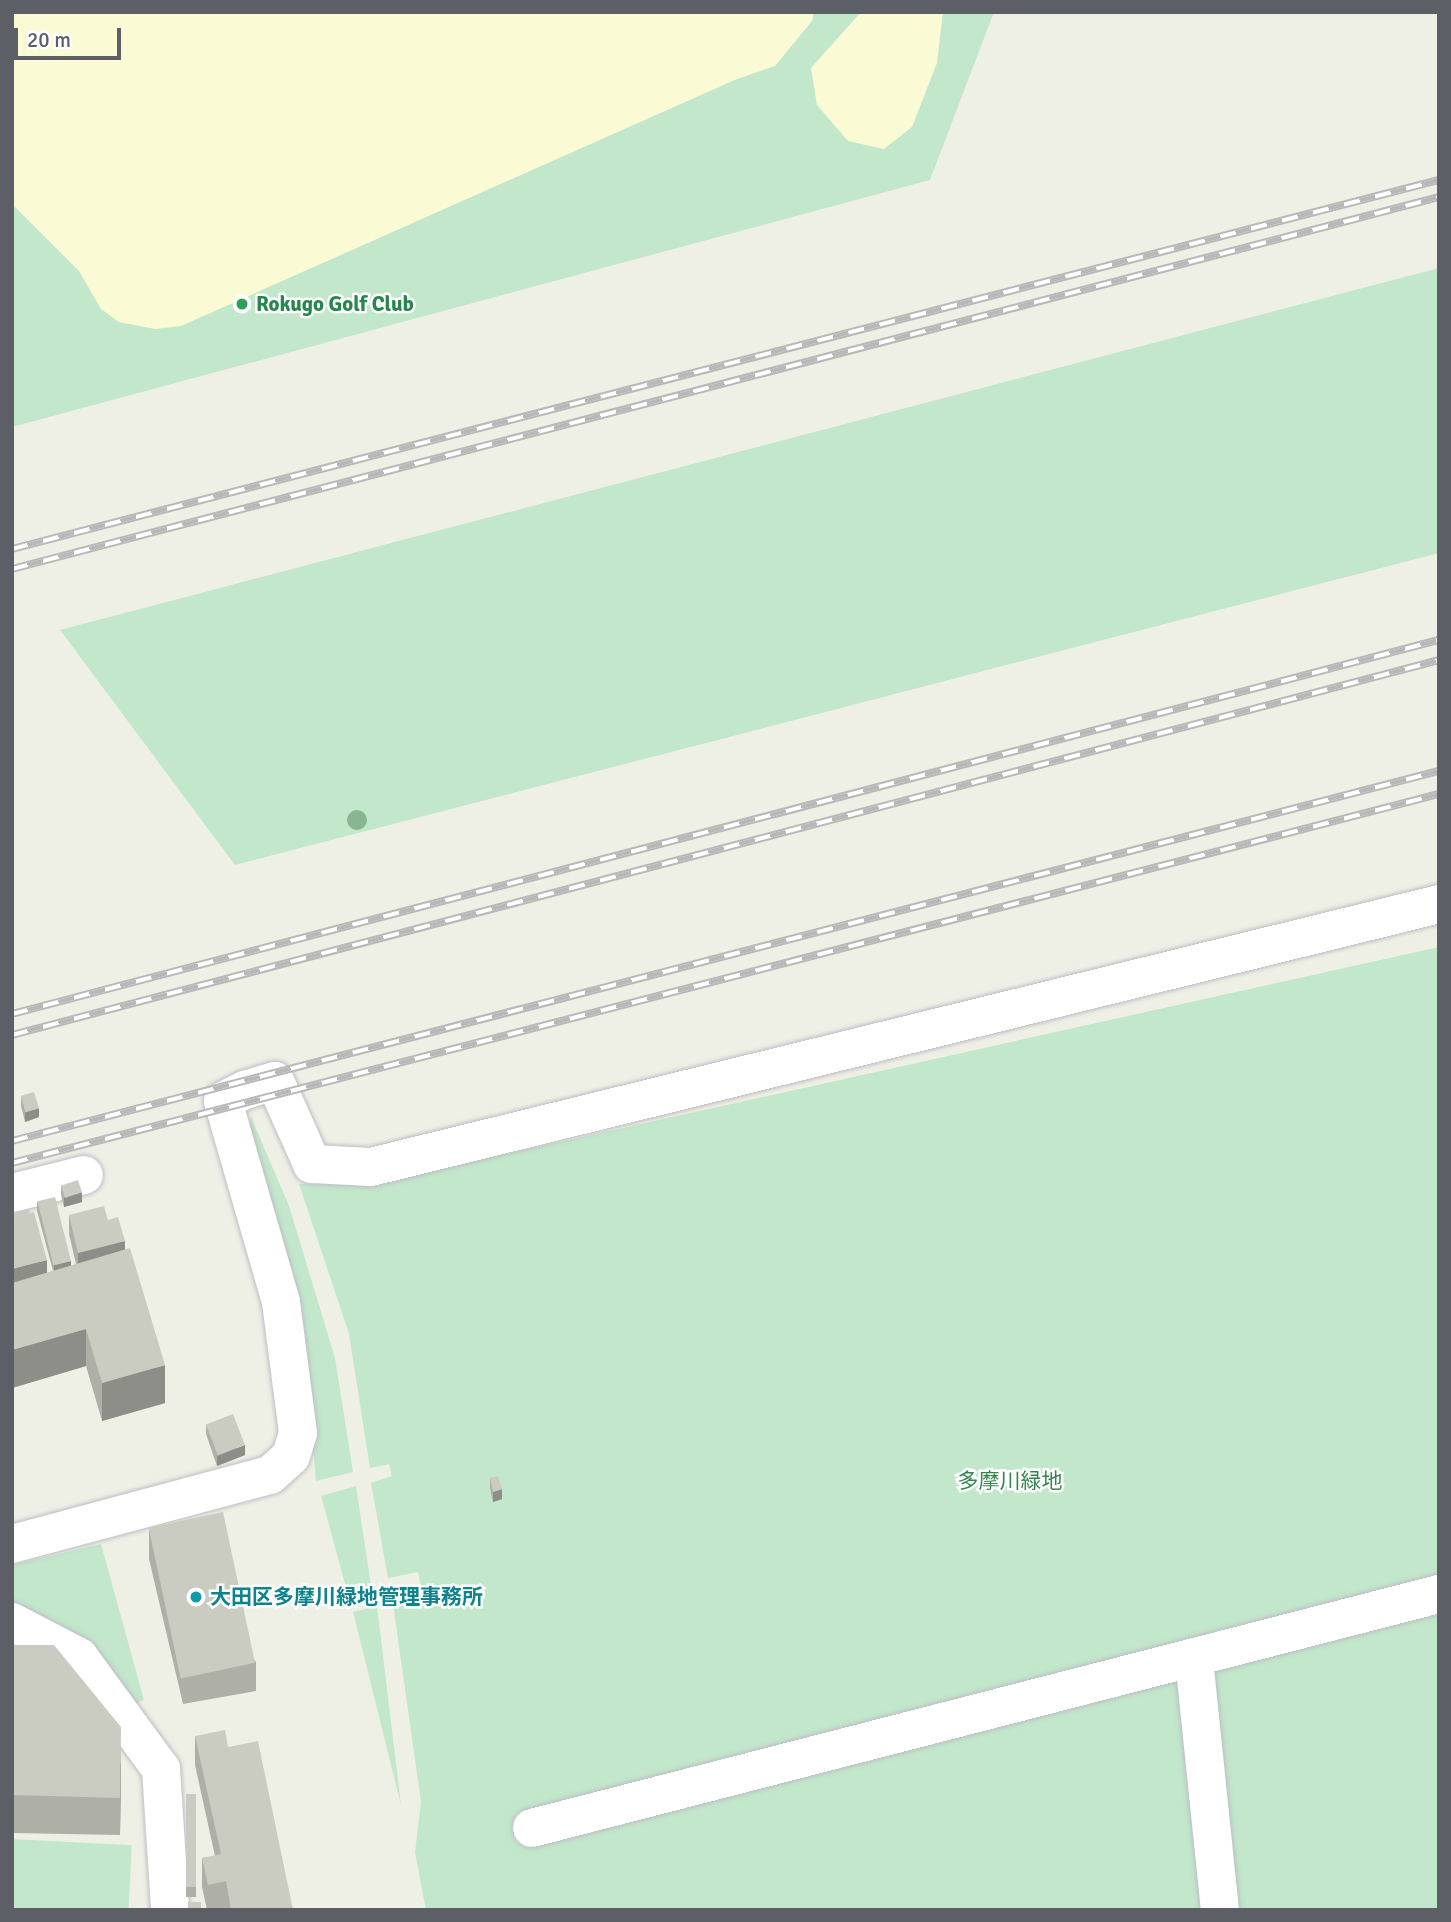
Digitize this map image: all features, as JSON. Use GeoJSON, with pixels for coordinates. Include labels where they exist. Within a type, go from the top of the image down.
{"type":"FeatureCollection","features":[{"type":"Feature","properties":{"kind":"street"},"geometry":{"type":"LineString","coordinates":[[12,1544],[270,1475],[287,1462],[299,1433],[281,1302],[223,1101],[245,1090],[275,1081],[312,1164],[371,1167],[1439,904]]}},
{"type":"Feature","properties":{"kind":"street"},"geometry":{"type":"LineString","coordinates":[[12,1193],[84,1175]]}},
{"type":"Feature","properties":{"kind":"street"},"geometry":{"type":"LineString","coordinates":[[531,1828],[1439,1594]]}},
{"type":"Feature","properties":{"kind":"street"},"geometry":{"type":"LineString","coordinates":[[12,1622],[79,1657],[160,1769],[170,1910]]}},
{"type":"Feature","properties":{"kind":"street"},"geometry":{"type":"LineString","coordinates":[[1194,1659],[1220,1910]]}},
{"type":"Feature","properties":{"kind":"green space","name":"Rokugo Golf Club"},"geometry":{"type":"Polygon","coordinates":[[[12,12],[994,12],[930,180],[12,427],[12,12]]]}},
{"type":"Feature","properties":{"kind":"green space"},"geometry":{"type":"Polygon","coordinates":[[[1439,268],[1439,553],[235,865],[60,630],[1439,268]]]}},
{"type":"Feature","properties":{"kind":"green space","name":"多摩川緑地"},"geometry":{"type":"Polygon","coordinates":[[[1439,947],[1439,1910],[426,1910],[415,1852],[421,1802],[393,1604],[423,1595],[418,1572],[388,1578],[371,1483],[392,1476],[389,1464],[370,1468],[349,1334],[299,1184],[366,1185],[1439,947]]]}},
{"type":"Feature","properties":{"kind":"green space"},"geometry":{"type":"Polygon","coordinates":[[[251,1117],[289,1206],[335,1358],[353,1472],[316,1481],[307,1378],[248,1137],[251,1117]]]}},
{"type":"Feature","properties":{"kind":"green space"},"geometry":{"type":"Polygon","coordinates":[[[356,1486],[371,1585],[347,1591],[321,1496],[356,1486]]]}},
{"type":"Feature","properties":{"kind":"green space"},"geometry":{"type":"Polygon","coordinates":[[[101,1544],[144,1700],[134,1704],[12,1604],[12,1565],[101,1544]]]}},
{"type":"Feature","properties":{"kind":"green space"},"geometry":{"type":"Polygon","coordinates":[[[377,1606],[401,1805],[353,1612],[377,1606]]]}},
{"type":"Feature","properties":{"kind":"green space"},"geometry":{"type":"Polygon","coordinates":[[[12,1839],[132,1845],[128,1910],[12,1910],[12,1839]]]}},
{"type":"Feature","properties":{"kind":"sand"},"geometry":{"type":"Polygon","coordinates":[[[12,12],[814,12],[812,21],[775,66],[737,79],[181,326],[155,329],[119,322],[101,309],[79,271],[12,204],[12,12]]]}},
{"type":"Feature","properties":{"kind":"sand"},"geometry":{"type":"Polygon","coordinates":[[[861,12],[943,12],[937,63],[912,127],[884,149],[848,141],[817,105],[811,68],[861,12]]]}},
{"type":"Feature","properties":{"kind":"building"},"geometry":{"type":"Polygon","coordinates":[[[34,1092],[39,1108],[26,1112],[21,1096],[34,1092]]]}},
{"type":"Feature","properties":{"kind":"building"},"geometry":{"type":"Polygon","coordinates":[[[78,1180],[82,1192],[65,1198],[61,1186],[78,1180]]]}},
{"type":"Feature","properties":{"kind":"building"},"geometry":{"type":"Polygon","coordinates":[[[55,1197],[71,1261],[54,1265],[38,1201],[55,1197]]]}},
{"type":"Feature","properties":{"kind":"building"},"geometry":{"type":"Polygon","coordinates":[[[104,1206],[108,1220],[118,1217],[125,1241],[78,1253],[69,1215],[104,1206]]]}},
{"type":"Feature","properties":{"kind":"building"},"geometry":{"type":"Polygon","coordinates":[[[29,1209],[30,1213],[13,1217],[13,1213],[29,1209]]]}},
{"type":"Feature","properties":{"kind":"building"},"geometry":{"type":"Polygon","coordinates":[[[34,1212],[47,1260],[12,1269],[12,1217],[34,1212]]]}},
{"type":"Feature","properties":{"kind":"building"},"geometry":{"type":"Polygon","coordinates":[[[130,1248],[165,1365],[102,1383],[86,1329],[12,1350],[12,1283],[130,1248]]]}},
{"type":"Feature","properties":{"kind":"building"},"geometry":{"type":"Polygon","coordinates":[[[233,1414],[245,1445],[218,1455],[206,1424],[233,1414]]]}},
{"type":"Feature","properties":{"kind":"building"},"geometry":{"type":"Polygon","coordinates":[[[498,1476],[502,1489],[493,1492],[490,1478],[498,1476]]]}},
{"type":"Feature","properties":{"kind":"building","name":"大田区多摩川緑地管理事務所"},"geometry":{"type":"Polygon","coordinates":[[[223,1512],[255,1663],[181,1678],[149,1528],[223,1512]]]}},
{"type":"Feature","properties":{"kind":"building"},"geometry":{"type":"Polygon","coordinates":[[[12,1645],[54,1645],[121,1727],[120,1798],[12,1795],[12,1645]]]}},
{"type":"Feature","properties":{"kind":"building"},"geometry":{"type":"Polygon","coordinates":[[[225,1730],[228,1747],[258,1741],[293,1910],[231,1910],[226,1881],[208,1885],[202,1858],[221,1854],[195,1736],[225,1730]]]}},
{"type":"Feature","properties":{"kind":"building"},"geometry":{"type":"Polygon","coordinates":[[[186,1794],[196,1794],[196,1887],[186,1887],[186,1794]]]}},
{"type":"Feature","properties":{"kind":"building"},"geometry":{"type":"Polygon","coordinates":[[[188,1902],[201,1902],[201,1910],[188,1910],[188,1902]]]}},
{"type":"Feature","properties":{"kind":"railway"},"geometry":{"type":"LineString","coordinates":[[12,549],[1439,180]]}},
{"type":"Feature","properties":{"kind":"railway"},"geometry":{"type":"LineString","coordinates":[[12,569],[1439,197]]}},
{"type":"Feature","properties":{"kind":"railway"},"geometry":{"type":"LineString","coordinates":[[12,1014],[1439,640]]}},
{"type":"Feature","properties":{"kind":"railway"},"geometry":{"type":"LineString","coordinates":[[12,1035],[1439,660]]}},
{"type":"Feature","properties":{"kind":"railway"},"geometry":{"type":"LineString","coordinates":[[12,1141],[1439,771]]}},
{"type":"Feature","properties":{"kind":"railway"},"geometry":{"type":"LineString","coordinates":[[12,1163],[1439,794]]}},
{"type":"Feature","properties":{"kind":"place","name":"Rokugo Golf Club"},"geometry":{"type":"Point","coordinates":[242,304]}},
{"type":"Feature","properties":{"kind":"place","name":"大田区多摩川緑地管理事務所"},"geometry":{"type":"Point","coordinates":[196,1597]}}]}
